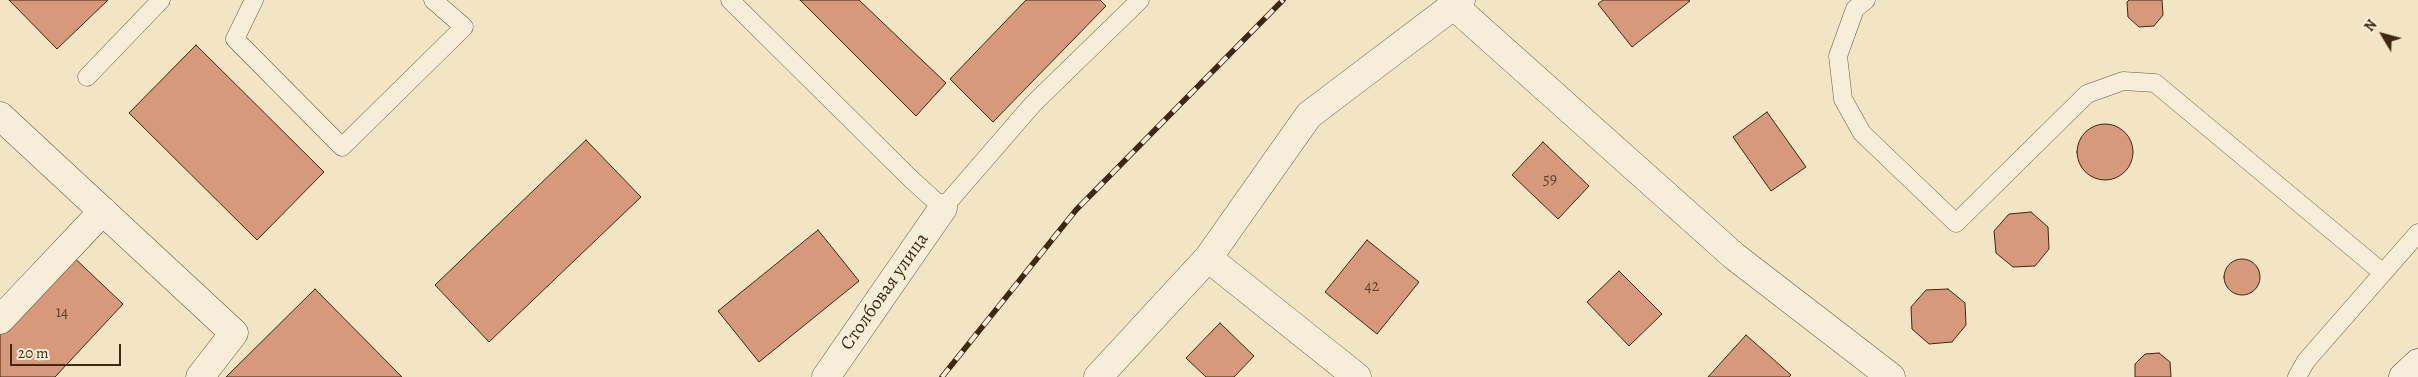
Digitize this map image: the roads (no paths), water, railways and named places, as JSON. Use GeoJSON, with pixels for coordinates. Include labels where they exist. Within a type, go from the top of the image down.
{"type":"FeatureCollection","features":[{"type":"Feature","properties":{"kind":"street"},"geometry":{"type":"LineString","coordinates":[[1098,377],[1208,258],[1309,115],[1458,3],[1734,256],[1891,377]]}},
{"type":"Feature","properties":{"kind":"street"},"geometry":{"type":"LineString","coordinates":[[2,124],[103,211],[234,333],[200,377]]}},
{"type":"Feature","properties":{"kind":"street","name":"Столбовая улица"},"geometry":{"type":"LineString","coordinates":[[826,377],[943,208]]}},
{"type":"Feature","properties":{"kind":"street"},"geometry":{"type":"LineString","coordinates":[[0,320],[103,211]]}},
{"type":"Feature","properties":{"kind":"street"},"geometry":{"type":"LineString","coordinates":[[1208,258],[1357,377]]}},
{"type":"Feature","properties":{"kind":"street"},"geometry":{"type":"LineString","coordinates":[[2402,377],[2418,363]]}},
{"type":"Feature","properties":{"kind":"lane"},"geometry":{"type":"LineString","coordinates":[[87,77],[161,0]]}},
{"type":"Feature","properties":{"kind":"lane"},"geometry":{"type":"LineString","coordinates":[[254,0],[235,39],[342,147],[464,27],[433,0]]}},
{"type":"Feature","properties":{"kind":"lane"},"geometry":{"type":"LineString","coordinates":[[730,0],[912,180],[943,208],[1033,104],[1140,0]]}},
{"type":"Feature","properties":{"kind":"lane"},"geometry":{"type":"LineString","coordinates":[[1866,0],[1855,9],[1838,56],[1843,99],[1862,132],[1956,223],[2087,94],[2123,81],[2154,83],[2383,273]]}},
{"type":"Feature","properties":{"kind":"lane"},"geometry":{"type":"LineString","coordinates":[[2297,377],[2306,361],[2418,233]]}},
{"type":"Feature","properties":{"kind":"railway"},"geometry":{"type":"LineString","coordinates":[[942,377],[1076,210],[1283,0]]}}]}
